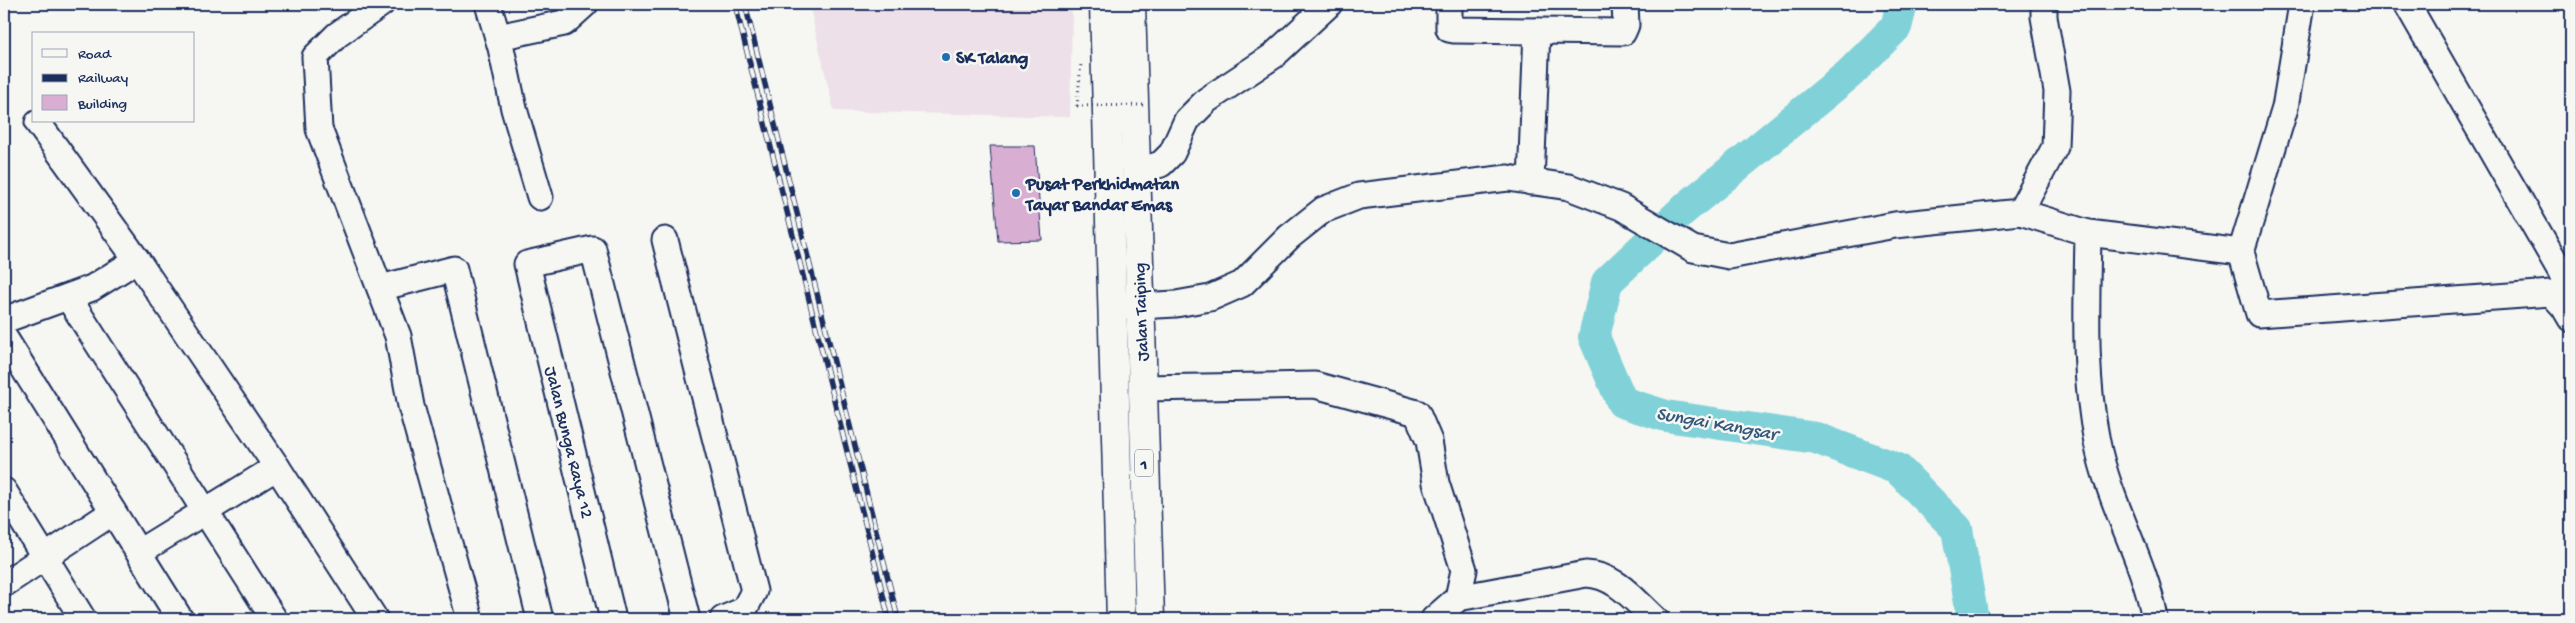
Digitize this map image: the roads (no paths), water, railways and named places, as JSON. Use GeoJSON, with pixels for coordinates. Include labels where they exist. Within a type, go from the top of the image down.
{"type":"FeatureCollection","features":[{"type":"Feature","properties":{"kind":"highway","name":"Jalan Taiping"},"geometry":{"type":"LineString","coordinates":[[1104,4],[1121,619]]}},
{"type":"Feature","properties":{"kind":"highway","name":"Jalan Taiping"},"geometry":{"type":"LineString","coordinates":[[1131,4],[1150,619]]}},
{"type":"Feature","properties":{"kind":"street"},"geometry":{"type":"LineString","coordinates":[[381,4],[337,35],[315,57],[319,129],[398,336],[411,406],[470,619]]}},
{"type":"Feature","properties":{"kind":"street"},"geometry":{"type":"LineString","coordinates":[[488,4],[498,37],[514,109],[540,197]]}},
{"type":"Feature","properties":{"kind":"street"},"geometry":{"type":"LineString","coordinates":[[498,37],[564,23],[585,4]]}},
{"type":"Feature","properties":{"kind":"street"},"geometry":{"type":"LineString","coordinates":[[1136,172],[1161,164],[1172,153],[1186,120],[1208,100],[1273,56],[1329,4]]}},
{"type":"Feature","properties":{"kind":"street"},"geometry":{"type":"LineString","coordinates":[[1449,4],[1449,29],[1537,32],[1623,32],[1626,26],[1625,4]]}},
{"type":"Feature","properties":{"kind":"street"},"geometry":{"type":"LineString","coordinates":[[2020,212],[2055,147],[2057,92],[2044,17],[2044,4]]}},
{"type":"Feature","properties":{"kind":"street"},"geometry":{"type":"LineString","coordinates":[[2302,4],[2285,108],[2241,252],[2259,314],[2550,294],[2564,307],[2571,319]]}},
{"type":"Feature","properties":{"kind":"street"},"geometry":{"type":"LineString","coordinates":[[2407,4],[2571,289]]}},
{"type":"Feature","properties":{"kind":"street"},"geometry":{"type":"LineString","coordinates":[[1531,182],[1537,32]]}},
{"type":"Feature","properties":{"kind":"street"},"geometry":{"type":"LineString","coordinates":[[38,123],[138,260],[277,467],[370,617]]}},
{"type":"Feature","properties":{"kind":"street"},"geometry":{"type":"LineString","coordinates":[[1111,307],[1176,304],[1210,298],[1242,284],[1289,237],[1323,210],[1360,196],[1508,178],[1569,187],[1621,207],[1693,249],[1729,256],[1895,225],[2020,212],[2088,233],[2241,252]]}},
{"type":"Feature","properties":{"kind":"street"},"geometry":{"type":"LineString","coordinates":[[2088,233],[2086,368],[2097,444],[2122,523],[2150,593],[2155,619]]}},
{"type":"Feature","properties":{"kind":"street"},"geometry":{"type":"LineString","coordinates":[[665,240],[754,591],[744,610],[723,619]]}},
{"type":"Feature","properties":{"kind":"street","name":"Jalan Bunga Raya 12"},"geometry":{"type":"LineString","coordinates":[[613,619],[527,264],[593,249],[687,619]]}},
{"type":"Feature","properties":{"kind":"street"},"geometry":{"type":"LineString","coordinates":[[4,320],[92,288],[138,260]]}},
{"type":"Feature","properties":{"kind":"street"},"geometry":{"type":"LineString","coordinates":[[380,288],[454,269],[540,619]]}},
{"type":"Feature","properties":{"kind":"street"},"geometry":{"type":"LineString","coordinates":[[68,297],[274,619]]}},
{"type":"Feature","properties":{"kind":"street"},"geometry":{"type":"LineString","coordinates":[[4,337],[180,619]]}},
{"type":"Feature","properties":{"kind":"street"},"geometry":{"type":"LineString","coordinates":[[1142,388],[1314,385],[1417,413],[1429,441],[1436,483],[1464,570],[1458,598]]}},
{"type":"Feature","properties":{"kind":"street"},"geometry":{"type":"LineString","coordinates":[[139,552],[277,467]]}},
{"type":"Feature","properties":{"kind":"street"},"geometry":{"type":"LineString","coordinates":[[4,491],[83,619]]}},
{"type":"Feature","properties":{"kind":"street"},"geometry":{"type":"LineString","coordinates":[[4,584],[113,512]]}},
{"type":"Feature","properties":{"kind":"street"},"geometry":{"type":"LineString","coordinates":[[1434,619],[1458,598],[1586,574],[1597,575],[1616,583],[1655,619]]}},
{"type":"Feature","properties":{"kind":"waterway","name":"Sungai Kangsar"},"geometry":{"type":"LineString","coordinates":[[1902,4],[1896,27],[1849,74],[1682,211],[1607,282],[1594,337],[1622,402],[1666,416],[1816,438],[1898,469],[1957,529],[1973,619]]}},
{"type":"Feature","properties":{"kind":"railway"},"geometry":{"type":"LineString","coordinates":[[735,4],[889,619]]}},
{"type":"Feature","properties":{"kind":"railway"},"geometry":{"type":"LineString","coordinates":[[745,4],[898,619]]}},
{"type":"Feature","properties":{"kind":"place","name":"SK Talang"},"geometry":{"type":"Point","coordinates":[946,57]}},
{"type":"Feature","properties":{"kind":"place","name":"Pusat Perkhidmatan Tayar Bandar Emas"},"geometry":{"type":"Point","coordinates":[1016,193]}}]}
